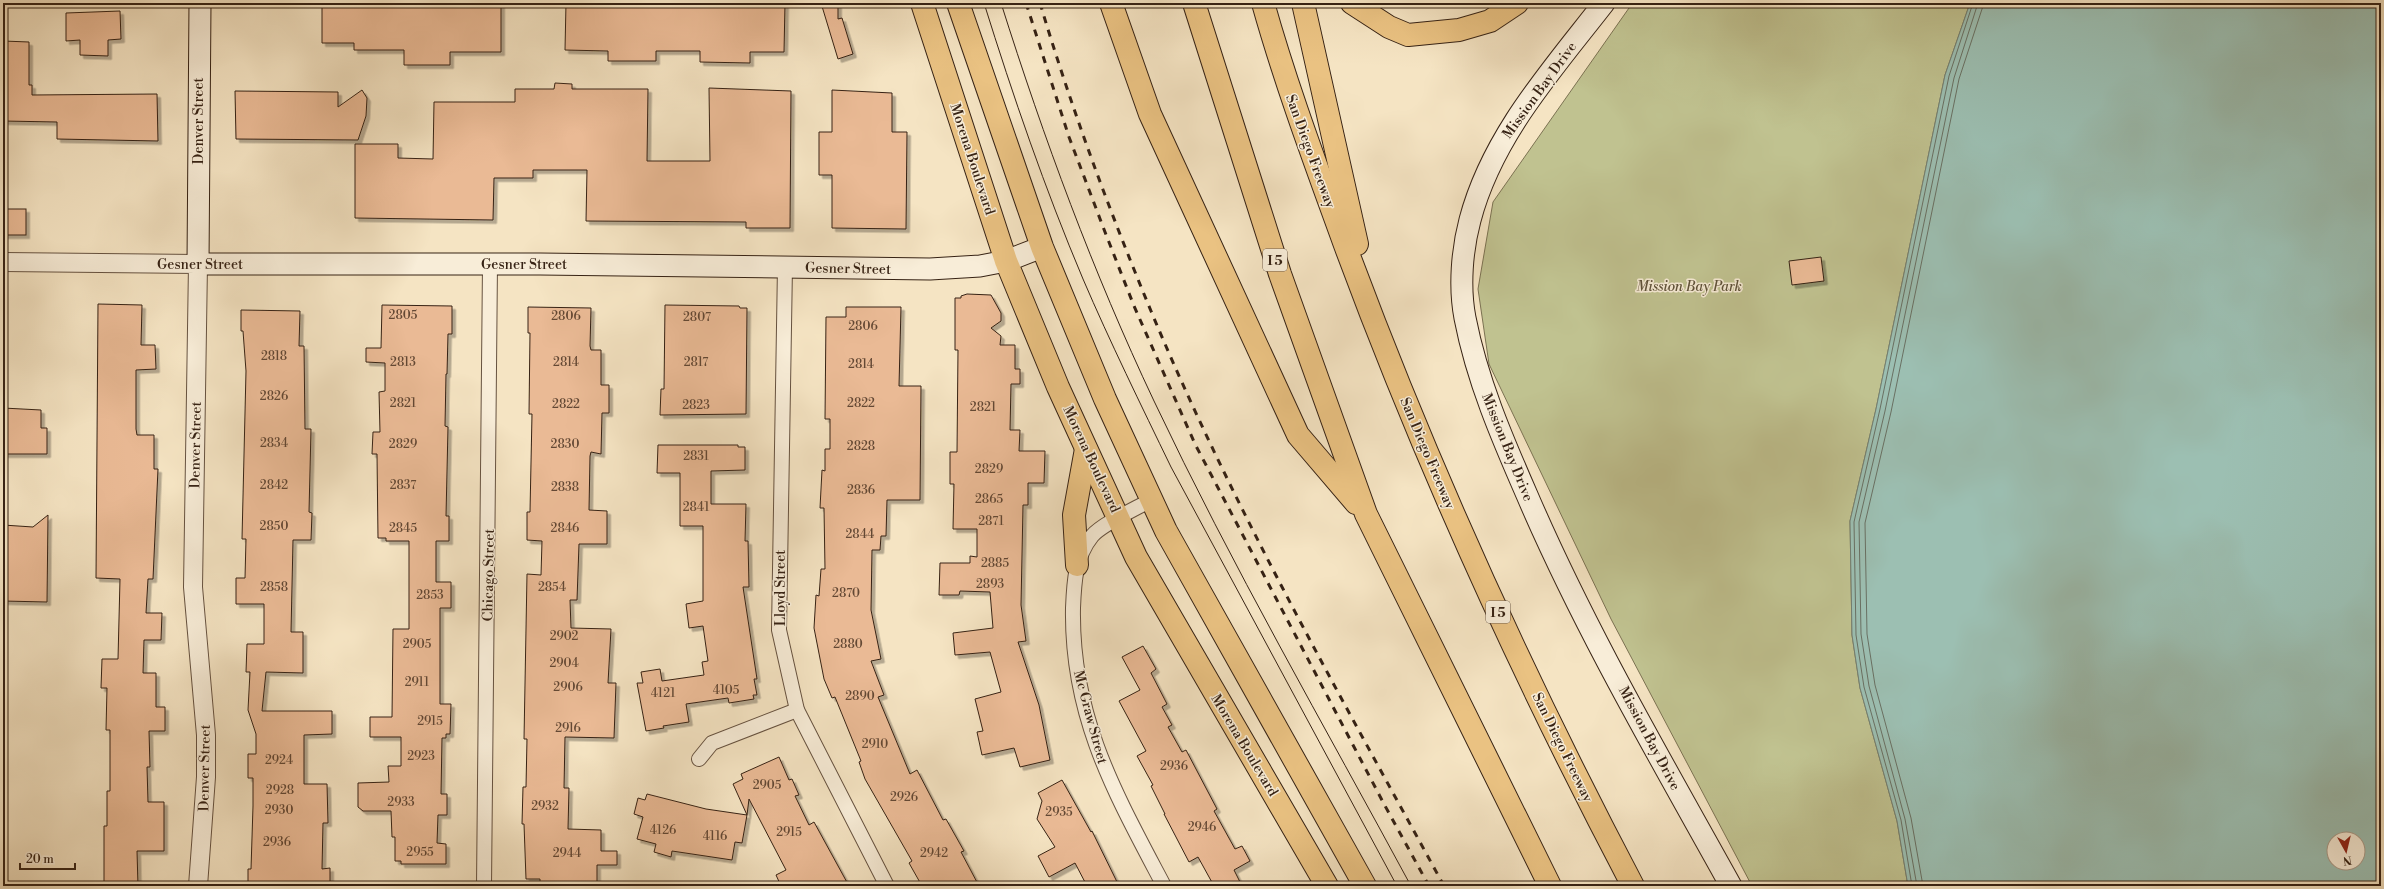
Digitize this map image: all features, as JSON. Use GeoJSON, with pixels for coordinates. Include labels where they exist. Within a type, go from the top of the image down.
{"type":"FeatureCollection","features":[{"type":"Feature","properties":{"kind":"main road","name":"Denver Street"},"geometry":{"type":"LineString","coordinates":[[198,264],[200,3]]}},
{"type":"Feature","properties":{"kind":"main road","name":"Morena Boulevard"},"geometry":{"type":"LineString","coordinates":[[922,3],[1006,262],[1056,384],[1120,518],[1136,556],[1327,886]]}},
{"type":"Feature","properties":{"kind":"main road"},"geometry":{"type":"LineString","coordinates":[[958,3],[1042,247],[1105,399],[1166,531],[1365,886]]}},
{"type":"Feature","properties":{"kind":"main road"},"geometry":{"type":"LineString","coordinates":[[1112,3],[1150,114],[1298,435],[1366,514]]}},
{"type":"Feature","properties":{"kind":"main road","name":"I 5"},"geometry":{"type":"LineString","coordinates":[[1194,3],[1280,274],[1366,514],[1550,886]]}},
{"type":"Feature","properties":{"kind":"main road","name":"San Diego Freeway"},"geometry":{"type":"LineString","coordinates":[[1263,3],[1287,87],[1377,331],[1444,492],[1502,621],[1633,886]]}},
{"type":"Feature","properties":{"kind":"main road"},"geometry":{"type":"LineString","coordinates":[[1303,3],[1377,331]]}},
{"type":"Feature","properties":{"kind":"main road"},"geometry":{"type":"LineString","coordinates":[[1352,3],[1389,27],[1408,35],[1459,30],[1490,21],[1517,3]]}},
{"type":"Feature","properties":{"kind":"main road","name":"Mission Bay Drive"},"geometry":{"type":"LineString","coordinates":[[1604,3],[1519,113],[1497,150],[1480,187],[1469,223],[1465,252],[1462,280],[1465,316],[1477,370],[1506,446],[1545,537],[1581,611],[1731,886]]}},
{"type":"Feature","properties":{"kind":"main road","name":"Gesner Street"},"geometry":{"type":"LineString","coordinates":[[198,264],[785,266],[930,269],[980,266],[1006,262],[1042,247]]}},
{"type":"Feature","properties":{"kind":"main road"},"geometry":{"type":"LineString","coordinates":[[1077,565],[1074,515],[1086,449]]}},
{"type":"Feature","properties":{"kind":"street","name":"Gesner Street"},"geometry":{"type":"LineString","coordinates":[[3,262],[198,264]]}},
{"type":"Feature","properties":{"kind":"street","name":"Denver Street"},"geometry":{"type":"LineString","coordinates":[[198,264],[194,587],[206,735],[206,778],[198,886]]}},
{"type":"Feature","properties":{"kind":"street","name":"Chicago Street"},"geometry":{"type":"LineString","coordinates":[[484,886],[490,264]]}},
{"type":"Feature","properties":{"kind":"street","name":"Lloyd Street"},"geometry":{"type":"LineString","coordinates":[[785,266],[779,630],[796,710],[887,886]]}},
{"type":"Feature","properties":{"kind":"street","name":"Mc Graw Street"},"geometry":{"type":"LineString","coordinates":[[1152,500],[1120,518],[1093,536],[1077,565],[1074,585],[1073,631],[1077,677],[1089,723],[1102,763],[1115,794],[1164,886]]}},
{"type":"Feature","properties":{"kind":"street"},"geometry":{"type":"LineString","coordinates":[[699,759],[712,743],[796,710]]}},
{"type":"Feature","properties":{"kind":"green space","name":"Mission Bay Park"},"geometry":{"type":"Polygon","coordinates":[[[1629,3],[1970,3],[1945,75],[1876,409],[1850,521],[1852,635],[1860,688],[1897,821],[1908,886],[1752,886],[1611,619],[1489,364],[1478,289],[1493,202],[1629,8],[1629,3]]]}},
{"type":"Feature","properties":{"kind":"water"},"geometry":{"type":"Polygon","coordinates":[[[1970,3],[2381,3],[2381,886],[1908,886],[1897,821],[1860,688],[1852,635],[1850,521],[1876,409],[1945,75],[1970,3]]]}},
{"type":"Feature","properties":{"kind":"building"},"geometry":{"type":"Polygon","coordinates":[[[322,3],[501,3],[501,52],[450,52],[450,65],[404,65],[404,50],[354,50],[354,43],[322,43],[322,3]]]}},
{"type":"Feature","properties":{"kind":"building"},"geometry":{"type":"Polygon","coordinates":[[[566,3],[785,3],[784,52],[750,52],[750,63],[700,62],[700,51],[656,51],[656,61],[608,61],[608,51],[565,50],[566,3]]]}},
{"type":"Feature","properties":{"kind":"building"},"geometry":{"type":"Polygon","coordinates":[[[821,3],[838,3],[838,19],[842,18],[853,54],[838,59],[821,3]]]}},
{"type":"Feature","properties":{"kind":"building"},"geometry":{"type":"Polygon","coordinates":[[[120,11],[121,39],[108,40],[108,56],[80,55],[80,40],[66,41],[66,13],[120,11]]]}},
{"type":"Feature","properties":{"kind":"building"},"geometry":{"type":"Polygon","coordinates":[[[3,41],[29,42],[29,85],[32,85],[32,95],[157,94],[158,141],[57,139],[57,122],[3,121],[3,41]]]}},
{"type":"Feature","properties":{"kind":"building"},"geometry":{"type":"Polygon","coordinates":[[[555,83],[572,84],[572,89],[648,89],[647,161],[710,161],[709,88],[791,91],[790,228],[746,228],[746,222],[586,221],[587,170],[533,170],[533,178],[494,178],[493,220],[355,218],[355,144],[398,144],[398,158],[433,159],[434,102],[515,102],[515,89],[554,89],[555,83]]]}},
{"type":"Feature","properties":{"kind":"building"},"geometry":{"type":"Polygon","coordinates":[[[362,90],[367,98],[366,116],[358,140],[236,139],[235,91],[338,92],[338,107],[362,90]]]}},
{"type":"Feature","properties":{"kind":"building"},"geometry":{"type":"Polygon","coordinates":[[[832,90],[892,93],[892,132],[907,132],[906,229],[832,228],[832,175],[819,175],[819,132],[832,132],[832,90]]]}},
{"type":"Feature","properties":{"kind":"building"},"geometry":{"type":"Polygon","coordinates":[[[3,209],[26,209],[26,235],[3,235],[3,209]]]}},
{"type":"Feature","properties":{"kind":"building"},"geometry":{"type":"Polygon","coordinates":[[[1821,257],[1824,281],[1792,285],[1789,261],[1821,257]]]}},
{"type":"Feature","properties":{"kind":"building"},"geometry":{"type":"Polygon","coordinates":[[[967,294],[991,295],[1001,313],[1001,321],[991,328],[1001,336],[1000,345],[1015,345],[1015,369],[1020,369],[1020,384],[1011,384],[1010,430],[1020,430],[1019,451],[1045,451],[1044,483],[1028,483],[1028,505],[1023,505],[1021,605],[1026,641],[1018,642],[1039,705],[1050,760],[1020,767],[1014,748],[982,755],[977,732],[983,731],[975,699],[1001,692],[990,652],[955,655],[953,633],[993,628],[990,592],[960,591],[959,595],[939,595],[940,563],[970,563],[970,556],[977,557],[977,529],[953,529],[954,484],[950,484],[950,452],[957,452],[958,350],[955,350],[955,298],[961,298],[961,296],[967,294]]]}},
{"type":"Feature","properties":{"kind":"building"},"geometry":{"type":"Polygon","coordinates":[[[98,304],[142,305],[141,345],[155,345],[156,369],[136,370],[136,429],[137,435],[154,435],[154,469],[158,469],[153,579],[148,579],[146,613],[162,613],[161,640],[144,640],[143,673],[156,673],[156,707],[165,707],[165,731],[149,731],[150,767],[147,767],[148,802],[164,802],[164,851],[137,851],[138,886],[104,886],[104,826],[107,826],[107,791],[110,791],[110,730],[106,730],[107,688],[101,688],[102,659],[118,659],[120,579],[96,578],[98,304]]]}},
{"type":"Feature","properties":{"kind":"building"},"geometry":{"type":"Polygon","coordinates":[[[382,305],[452,306],[452,334],[448,334],[445,426],[448,427],[446,516],[449,516],[449,541],[436,541],[436,582],[451,582],[451,608],[440,608],[440,704],[451,704],[450,734],[446,734],[446,738],[442,738],[441,794],[447,794],[447,815],[438,815],[437,843],[446,844],[446,864],[401,864],[401,861],[395,861],[395,837],[392,837],[391,811],[363,811],[358,807],[358,783],[389,782],[388,766],[401,766],[401,737],[370,737],[370,717],[392,717],[393,629],[409,629],[409,541],[386,541],[386,538],[378,538],[377,454],[372,454],[373,432],[380,432],[379,392],[385,391],[385,363],[366,362],[366,348],[381,348],[382,305]]]}},
{"type":"Feature","properties":{"kind":"building"},"geometry":{"type":"Polygon","coordinates":[[[665,305],[739,306],[740,308],[747,308],[746,414],[660,415],[661,389],[664,389],[665,305]]]}},
{"type":"Feature","properties":{"kind":"building"},"geometry":{"type":"Polygon","coordinates":[[[528,307],[591,308],[590,346],[591,350],[601,350],[601,385],[609,385],[609,413],[602,413],[601,454],[591,452],[590,456],[589,510],[607,511],[607,544],[579,544],[577,600],[570,600],[571,628],[611,629],[608,683],[616,683],[614,738],[565,737],[564,788],[569,788],[568,829],[601,830],[601,851],[617,851],[617,865],[597,865],[597,885],[540,885],[540,879],[526,879],[524,824],[522,824],[523,787],[526,787],[527,739],[524,739],[527,574],[541,575],[542,541],[527,540],[527,512],[530,512],[532,414],[529,414],[530,333],[528,333],[528,307]]]}},
{"type":"Feature","properties":{"kind":"building"},"geometry":{"type":"Polygon","coordinates":[[[846,307],[901,307],[899,386],[921,386],[920,500],[887,500],[886,536],[881,536],[880,550],[872,550],[871,610],[881,659],[871,661],[884,695],[878,697],[910,774],[917,770],[943,820],[946,819],[964,851],[961,852],[979,886],[922,886],[909,863],[912,861],[865,779],[859,762],[861,761],[835,697],[832,698],[824,679],[814,628],[816,595],[819,596],[821,569],[825,569],[824,508],[820,508],[822,470],[825,471],[825,449],[830,449],[830,419],[825,419],[826,317],[846,317],[846,307]]]}},
{"type":"Feature","properties":{"kind":"building"},"geometry":{"type":"Polygon","coordinates":[[[241,310],[300,311],[299,346],[304,346],[305,429],[311,429],[309,512],[312,513],[311,540],[293,540],[291,632],[303,632],[303,673],[266,672],[262,711],[332,711],[332,734],[304,735],[304,784],[327,784],[328,823],[323,823],[322,869],[330,868],[330,886],[248,885],[248,869],[251,869],[253,778],[248,778],[248,754],[256,754],[256,734],[248,710],[250,672],[246,672],[247,644],[264,644],[264,604],[236,604],[236,578],[245,578],[246,539],[242,539],[246,371],[243,331],[241,331],[241,310]]]}},
{"type":"Feature","properties":{"kind":"building"},"geometry":{"type":"Polygon","coordinates":[[[3,408],[41,410],[41,428],[47,428],[47,454],[3,454],[3,408]]]}},
{"type":"Feature","properties":{"kind":"building"},"geometry":{"type":"Polygon","coordinates":[[[658,445],[738,445],[738,447],[745,447],[745,470],[711,471],[711,504],[746,504],[745,541],[748,541],[749,587],[743,587],[757,679],[754,679],[757,695],[753,695],[754,699],[729,703],[728,698],[686,704],[689,722],[663,726],[664,728],[646,731],[637,683],[643,683],[641,672],[660,669],[662,681],[704,675],[702,662],[708,661],[703,626],[689,628],[686,604],[703,601],[703,526],[680,526],[680,473],[657,473],[658,445]]]}},
{"type":"Feature","properties":{"kind":"building"},"geometry":{"type":"Polygon","coordinates":[[[48,515],[47,602],[3,601],[3,525],[33,527],[48,515]]]}},
{"type":"Feature","properties":{"kind":"building"},"geometry":{"type":"Polygon","coordinates":[[[1143,646],[1156,669],[1151,673],[1167,704],[1162,707],[1172,725],[1168,727],[1182,752],[1186,750],[1217,809],[1214,811],[1235,849],[1242,846],[1250,861],[1234,870],[1242,886],[1214,886],[1198,857],[1189,862],[1164,814],[1151,786],[1153,785],[1137,756],[1146,751],[1119,701],[1140,690],[1122,657],[1143,646]]]}},
{"type":"Feature","properties":{"kind":"building"},"geometry":{"type":"Polygon","coordinates":[[[779,757],[789,780],[792,779],[799,795],[795,796],[809,825],[814,822],[849,886],[781,886],[776,875],[786,870],[749,799],[747,815],[733,784],[743,779],[741,774],[779,757]]]}},
{"type":"Feature","properties":{"kind":"building"},"geometry":{"type":"Polygon","coordinates":[[[1062,780],[1091,832],[1092,831],[1119,886],[1087,886],[1075,863],[1049,877],[1038,856],[1055,847],[1037,819],[1042,801],[1038,793],[1062,780]]]}},
{"type":"Feature","properties":{"kind":"building"},"geometry":{"type":"Polygon","coordinates":[[[647,794],[706,809],[747,815],[742,843],[735,842],[732,860],[672,851],[671,857],[654,852],[656,844],[637,839],[643,817],[634,814],[638,798],[645,800],[647,794]]]}},
{"type":"Feature","properties":{"kind":"tram line"},"geometry":{"type":"LineString","coordinates":[[984,3],[1006,73],[1043,177],[1083,279],[1115,350],[1171,467],[1397,886]]}},
{"type":"Feature","properties":{"kind":"tram line"},"geometry":{"type":"LineString","coordinates":[[1001,3],[1034,104],[1071,205],[1110,304],[1154,401],[1247,585],[1411,886]]}},
{"type":"Feature","properties":{"kind":"railway"},"geometry":{"type":"LineString","coordinates":[[1026,3],[1069,137],[1105,232],[1134,306],[1195,444],[1384,804],[1429,886]]}},
{"type":"Feature","properties":{"kind":"railway"},"geometry":{"type":"LineString","coordinates":[[1040,3],[1078,120],[1120,235],[1183,385],[1217,458],[1290,602],[1444,886]]}}]}
